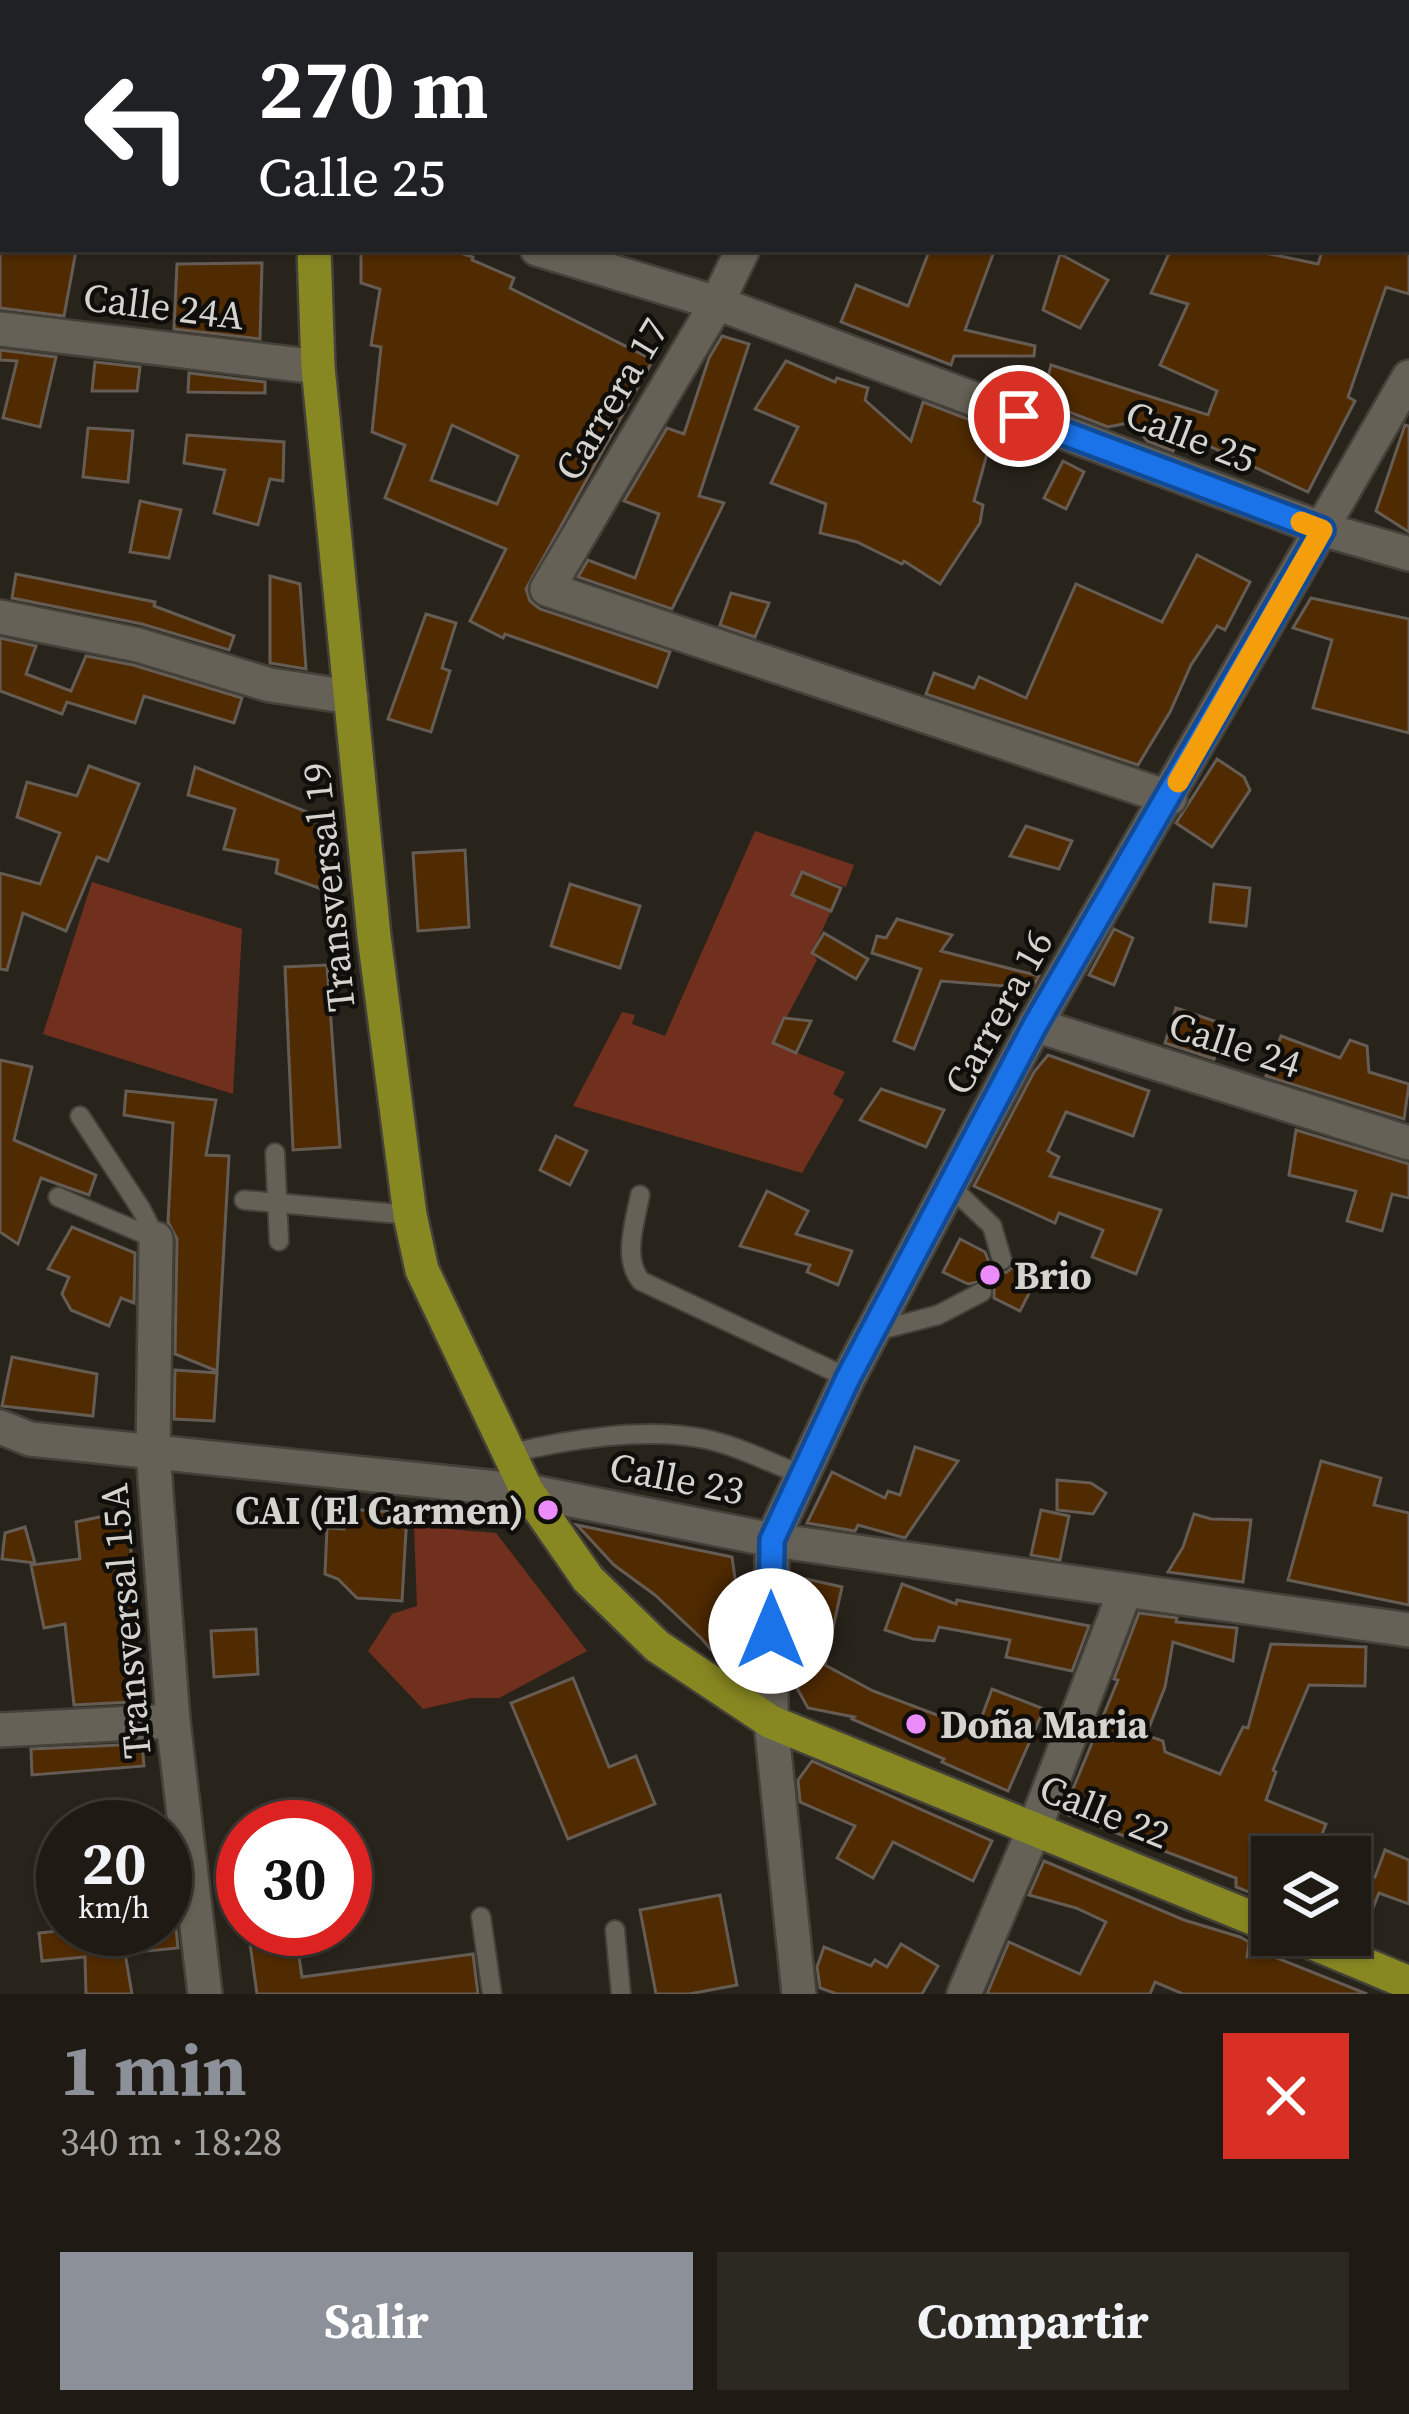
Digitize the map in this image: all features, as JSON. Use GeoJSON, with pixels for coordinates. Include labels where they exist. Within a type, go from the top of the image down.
{"type":"FeatureCollection","features":[{"type":"Feature","properties":{"kind":"main road","name":"Transversal 19"},"geometry":{"type":"LineString","coordinates":[[314,252],[318,367],[374,936],[410,1215],[422,1270],[527,1491]]}},
{"type":"Feature","properties":{"kind":"main road","name":"Calle 22"},"geometry":{"type":"LineString","coordinates":[[527,1491],[588,1579],[658,1646],[771,1723],[1251,1917]]}},
{"type":"Feature","properties":{"kind":"main road"},"geometry":{"type":"LineString","coordinates":[[1344,1956],[1409,1983]]}},
{"type":"Feature","properties":{"kind":"street","name":"Calle 25"},"geometry":{"type":"LineString","coordinates":[[547,252],[716,303],[1322,530],[1409,554]]}},
{"type":"Feature","properties":{"kind":"street","name":"Carrera 17"},"geometry":{"type":"LineString","coordinates":[[742,252],[547,590],[1170,798]]}},
{"type":"Feature","properties":{"kind":"street","name":"Calle 24A"},"geometry":{"type":"LineString","coordinates":[[0,328],[318,367]]}},
{"type":"Feature","properties":{"kind":"street","name":"Carrera 16"},"geometry":{"type":"LineString","coordinates":[[799,1994],[771,1723],[772,1540],[848,1378],[1035,1025],[1409,377]]}},
{"type":"Feature","properties":{"kind":"street"},"geometry":{"type":"LineString","coordinates":[[0,617],[138,645],[269,685],[351,697]]}},
{"type":"Feature","properties":{"kind":"street","name":"Calle 24"},"geometry":{"type":"LineString","coordinates":[[1035,1025],[1409,1143]]}},
{"type":"Feature","properties":{"kind":"street","name":"Transversal 15A"},"geometry":{"type":"LineString","coordinates":[[156,1239],[153,1452],[173,1721],[206,1994]]}},
{"type":"Feature","properties":{"kind":"street","name":"Calle 23"},"geometry":{"type":"LineString","coordinates":[[0,1427],[30,1439],[527,1491],[772,1540],[1409,1630]]}},
{"type":"Feature","properties":{"kind":"street"},"geometry":{"type":"LineString","coordinates":[[964,1994],[1035,1827],[1124,1591]]}},
{"type":"Feature","properties":{"kind":"street"},"geometry":{"type":"LineString","coordinates":[[0,1730],[173,1721]]}},
{"type":"Feature","properties":{"kind":"lane"},"geometry":{"type":"LineString","coordinates":[[80,1116],[156,1239]]}},
{"type":"Feature","properties":{"kind":"lane"},"geometry":{"type":"LineString","coordinates":[[275,1153],[278,1241]]}},
{"type":"Feature","properties":{"kind":"lane"},"geometry":{"type":"LineString","coordinates":[[950,1186],[992,1226],[1002,1260]]}},
{"type":"Feature","properties":{"kind":"lane"},"geometry":{"type":"LineString","coordinates":[[640,1195],[630,1251],[632,1269],[641,1281],[848,1378]]}},
{"type":"Feature","properties":{"kind":"lane"},"geometry":{"type":"LineString","coordinates":[[58,1197],[156,1239]]}},
{"type":"Feature","properties":{"kind":"lane"},"geometry":{"type":"LineString","coordinates":[[244,1200],[410,1215]]}},
{"type":"Feature","properties":{"kind":"lane"},"geometry":{"type":"LineString","coordinates":[[872,1332],[938,1315],[982,1292]]}},
{"type":"Feature","properties":{"kind":"lane"},"geometry":{"type":"LineString","coordinates":[[509,1454],[549,1444],[677,1435],[709,1440],[802,1474]]}},
{"type":"Feature","properties":{"kind":"lane"},"geometry":{"type":"LineString","coordinates":[[481,1917],[492,1994]]}},
{"type":"Feature","properties":{"kind":"lane"},"geometry":{"type":"LineString","coordinates":[[615,1930],[621,1994]]}},
{"type":"Feature","properties":{"kind":"shaded area"},"geometry":{"type":"Polygon","coordinates":[[[755,831],[854,865],[846,887],[802,872],[792,894],[831,911],[812,953],[817,960],[773,1043],[845,1072],[833,1094],[844,1100],[802,1173],[573,1106],[622,1012],[635,1015],[632,1024],[665,1036],[755,831]]]}},
{"type":"Feature","properties":{"kind":"shaded area"},"geometry":{"type":"Polygon","coordinates":[[[92,882],[242,929],[233,1094],[43,1034],[92,882]]]}},
{"type":"Feature","properties":{"kind":"shaded area"},"geometry":{"type":"Polygon","coordinates":[[[414,1526],[496,1533],[587,1651],[499,1698],[471,1698],[423,1709],[368,1651],[392,1614],[417,1606],[414,1526]]]}},
{"type":"Feature","properties":{"kind":"building"},"geometry":{"type":"Polygon","coordinates":[[[0,252],[76,252],[64,316],[0,308],[0,252]]]}},
{"type":"Feature","properties":{"kind":"building"},"geometry":{"type":"Polygon","coordinates":[[[361,252],[457,252],[514,278],[510,288],[653,360],[526,589],[530,601],[540,609],[670,652],[657,687],[505,634],[503,638],[470,621],[506,549],[385,498],[405,445],[372,432],[381,347],[371,345],[380,289],[361,283],[361,252]],[[452,425],[431,480],[497,504],[518,456],[452,425]]]}},
{"type":"Feature","properties":{"kind":"building"},"geometry":{"type":"Polygon","coordinates":[[[929,252],[994,252],[965,330],[1035,346],[1034,356],[954,356],[951,365],[841,322],[856,285],[908,306],[929,252]]]}},
{"type":"Feature","properties":{"kind":"building"},"geometry":{"type":"Polygon","coordinates":[[[1170,252],[1260,252],[1318,264],[1322,252],[1409,252],[1409,294],[1386,287],[1348,397],[1355,401],[1308,492],[1179,432],[1173,451],[1147,441],[1133,422],[1108,427],[1056,407],[1044,393],[1051,365],[1208,415],[1217,391],[1160,365],[1188,304],[1151,293],[1170,252]]]}},
{"type":"Feature","properties":{"kind":"building"},"geometry":{"type":"Polygon","coordinates":[[[1060,254],[1108,280],[1080,328],[1043,310],[1060,254]]]}},
{"type":"Feature","properties":{"kind":"building"},"geometry":{"type":"Polygon","coordinates":[[[262,263],[260,339],[174,329],[177,264],[262,263]]]}},
{"type":"Feature","properties":{"kind":"building"},"geometry":{"type":"Polygon","coordinates":[[[722,336],[749,344],[699,496],[724,503],[672,609],[578,577],[588,560],[635,578],[659,514],[624,501],[667,428],[684,434],[709,358],[722,336]]]}},
{"type":"Feature","properties":{"kind":"building"},"geometry":{"type":"Polygon","coordinates":[[[0,350],[56,357],[40,427],[3,418],[17,361],[0,360],[0,350]]]}},
{"type":"Feature","properties":{"kind":"building"},"geometry":{"type":"Polygon","coordinates":[[[786,361],[835,382],[837,378],[868,388],[865,400],[911,441],[923,402],[994,429],[974,501],[983,505],[980,523],[940,584],[904,561],[820,533],[826,504],[771,483],[798,427],[755,409],[786,361]]]}},
{"type":"Feature","properties":{"kind":"building"},"geometry":{"type":"Polygon","coordinates":[[[95,362],[140,367],[137,391],[92,391],[95,362]]]}},
{"type":"Feature","properties":{"kind":"building"},"geometry":{"type":"Polygon","coordinates":[[[189,373],[265,382],[265,393],[188,392],[189,373]]]}},
{"type":"Feature","properties":{"kind":"building"},"geometry":{"type":"Polygon","coordinates":[[[1405,425],[1409,426],[1409,532],[1376,511],[1405,425]]]}},
{"type":"Feature","properties":{"kind":"building"},"geometry":{"type":"Polygon","coordinates":[[[88,428],[133,431],[128,482],[83,477],[88,428]]]}},
{"type":"Feature","properties":{"kind":"building"},"geometry":{"type":"Polygon","coordinates":[[[187,435],[284,442],[283,481],[270,479],[258,525],[214,513],[225,470],[184,463],[187,435]]]}},
{"type":"Feature","properties":{"kind":"building"},"geometry":{"type":"Polygon","coordinates":[[[1063,461],[1084,472],[1066,509],[1044,498],[1063,461]]]}},
{"type":"Feature","properties":{"kind":"building"},"geometry":{"type":"Polygon","coordinates":[[[140,501],[181,510],[169,558],[130,552],[140,501]]]}},
{"type":"Feature","properties":{"kind":"building"},"geometry":{"type":"Polygon","coordinates":[[[1197,555],[1250,582],[1225,630],[1217,626],[1191,665],[1138,765],[926,694],[934,673],[974,688],[979,677],[1026,698],[1076,584],[1162,622],[1197,555]]]}},
{"type":"Feature","properties":{"kind":"building"},"geometry":{"type":"Polygon","coordinates":[[[16,574],[155,602],[154,606],[234,636],[229,650],[142,624],[12,598],[16,574]]]}},
{"type":"Feature","properties":{"kind":"building"},"geometry":{"type":"Polygon","coordinates":[[[270,576],[300,584],[306,669],[270,663],[270,576]]]}},
{"type":"Feature","properties":{"kind":"building"},"geometry":{"type":"Polygon","coordinates":[[[731,593],[769,603],[755,637],[720,625],[731,593]]]}},
{"type":"Feature","properties":{"kind":"building"},"geometry":{"type":"Polygon","coordinates":[[[1311,598],[1409,619],[1409,733],[1313,708],[1332,640],[1293,628],[1311,598]]]}},
{"type":"Feature","properties":{"kind":"building"},"geometry":{"type":"Polygon","coordinates":[[[426,614],[456,623],[442,668],[450,671],[431,732],[388,719],[426,614]]]}},
{"type":"Feature","properties":{"kind":"building"},"geometry":{"type":"Polygon","coordinates":[[[0,638],[36,646],[26,674],[71,691],[86,656],[242,698],[234,723],[144,696],[135,723],[67,702],[62,714],[0,691],[0,638]]]}},
{"type":"Feature","properties":{"kind":"building"},"geometry":{"type":"Polygon","coordinates":[[[1217,759],[1244,777],[1250,790],[1212,847],[1176,823],[1217,759]]]}},
{"type":"Feature","properties":{"kind":"building"},"geometry":{"type":"Polygon","coordinates":[[[89,766],[139,784],[108,861],[97,857],[66,931],[23,913],[7,970],[0,969],[0,873],[40,884],[60,833],[17,817],[27,782],[77,796],[89,766]]]}},
{"type":"Feature","properties":{"kind":"building"},"geometry":{"type":"Polygon","coordinates":[[[195,767],[317,816],[322,889],[276,873],[278,860],[224,849],[235,809],[188,795],[195,767]]]}},
{"type":"Feature","properties":{"kind":"building"},"geometry":{"type":"Polygon","coordinates":[[[1026,826],[1072,841],[1059,869],[1010,856],[1026,826]]]}},
{"type":"Feature","properties":{"kind":"building"},"geometry":{"type":"Polygon","coordinates":[[[465,850],[469,927],[418,931],[413,853],[465,850]]]}},
{"type":"Feature","properties":{"kind":"building"},"geometry":{"type":"Polygon","coordinates":[[[802,872],[841,888],[831,911],[792,895],[802,872]]]}},
{"type":"Feature","properties":{"kind":"building"},"geometry":{"type":"Polygon","coordinates":[[[570,884],[640,906],[620,968],[551,946],[570,884]]]}},
{"type":"Feature","properties":{"kind":"building"},"geometry":{"type":"Polygon","coordinates":[[[1214,884],[1250,888],[1246,926],[1210,922],[1214,884]]]}},
{"type":"Feature","properties":{"kind":"building"},"geometry":{"type":"Polygon","coordinates":[[[897,919],[952,935],[941,951],[1039,976],[1032,988],[941,981],[914,1049],[894,1041],[921,969],[872,953],[877,936],[886,938],[897,919]]]}},
{"type":"Feature","properties":{"kind":"building"},"geometry":{"type":"Polygon","coordinates":[[[1114,929],[1133,938],[1114,985],[1089,975],[1114,929]]]}},
{"type":"Feature","properties":{"kind":"building"},"geometry":{"type":"Polygon","coordinates":[[[824,933],[868,959],[856,979],[812,953],[824,933]]]}},
{"type":"Feature","properties":{"kind":"building"},"geometry":{"type":"Polygon","coordinates":[[[327,965],[340,1147],[293,1150],[285,967],[327,965]]]}},
{"type":"Feature","properties":{"kind":"building"},"geometry":{"type":"Polygon","coordinates":[[[1176,1008],[1226,1025],[1214,1059],[1165,1043],[1176,1008]]]}},
{"type":"Feature","properties":{"kind":"building"},"geometry":{"type":"Polygon","coordinates":[[[784,1018],[811,1021],[796,1053],[773,1043],[784,1018]]]}},
{"type":"Feature","properties":{"kind":"building"},"geometry":{"type":"Polygon","coordinates":[[[1281,1036],[1340,1058],[1350,1040],[1367,1046],[1369,1072],[1409,1084],[1404,1119],[1266,1076],[1281,1036]]]}},
{"type":"Feature","properties":{"kind":"building"},"geometry":{"type":"Polygon","coordinates":[[[1048,1055],[1149,1091],[1133,1136],[1066,1112],[1048,1151],[1059,1157],[1050,1176],[1161,1210],[1136,1274],[1092,1257],[1103,1230],[1059,1213],[1055,1223],[974,1186],[1034,1072],[1048,1055]]]}},
{"type":"Feature","properties":{"kind":"building"},"geometry":{"type":"Polygon","coordinates":[[[0,1060],[32,1067],[14,1140],[96,1175],[89,1195],[41,1178],[18,1244],[0,1232],[0,1060]]]}},
{"type":"Feature","properties":{"kind":"building"},"geometry":{"type":"Polygon","coordinates":[[[881,1089],[944,1110],[926,1147],[860,1120],[881,1089]]]}},
{"type":"Feature","properties":{"kind":"building"},"geometry":{"type":"Polygon","coordinates":[[[126,1091],[216,1100],[206,1155],[229,1156],[217,1371],[175,1354],[177,1239],[168,1222],[173,1123],[124,1115],[126,1091]]]}},
{"type":"Feature","properties":{"kind":"building"},"geometry":{"type":"Polygon","coordinates":[[[1296,1130],[1409,1164],[1409,1198],[1392,1194],[1382,1231],[1347,1221],[1356,1191],[1289,1175],[1296,1130]]]}},
{"type":"Feature","properties":{"kind":"building"},"geometry":{"type":"Polygon","coordinates":[[[556,1136],[587,1151],[570,1185],[540,1170],[556,1136]]]}},
{"type":"Feature","properties":{"kind":"building"},"geometry":{"type":"Polygon","coordinates":[[[767,1191],[808,1211],[796,1234],[852,1251],[838,1285],[807,1272],[810,1265],[740,1246],[767,1191]]]}},
{"type":"Feature","properties":{"kind":"building"},"geometry":{"type":"Polygon","coordinates":[[[72,1227],[135,1253],[134,1303],[121,1298],[109,1326],[71,1310],[62,1294],[69,1277],[48,1269],[72,1227]]]}},
{"type":"Feature","properties":{"kind":"building","name":"Brio"},"geometry":{"type":"Polygon","coordinates":[[[960,1239],[985,1252],[998,1273],[1014,1266],[1037,1278],[1020,1311],[994,1298],[988,1280],[968,1284],[943,1272],[960,1239]]]}},
{"type":"Feature","properties":{"kind":"building"},"geometry":{"type":"Polygon","coordinates":[[[12,1357],[97,1374],[93,1416],[2,1406],[12,1357]]]}},
{"type":"Feature","properties":{"kind":"building"},"geometry":{"type":"Polygon","coordinates":[[[175,1370],[217,1373],[214,1421],[174,1419],[175,1370]]]}},
{"type":"Feature","properties":{"kind":"building"},"geometry":{"type":"Polygon","coordinates":[[[915,1447],[958,1461],[905,1538],[858,1525],[855,1531],[807,1523],[832,1472],[885,1498],[888,1491],[900,1495],[915,1447]]]}},
{"type":"Feature","properties":{"kind":"building"},"geometry":{"type":"Polygon","coordinates":[[[1321,1461],[1381,1478],[1374,1505],[1409,1513],[1409,1605],[1288,1580],[1321,1461]]]}},
{"type":"Feature","properties":{"kind":"building"},"geometry":{"type":"Polygon","coordinates":[[[1057,1480],[1091,1483],[1106,1493],[1093,1514],[1057,1510],[1057,1480]]]}},
{"type":"Feature","properties":{"kind":"building"},"geometry":{"type":"Polygon","coordinates":[[[345,1509],[407,1513],[402,1601],[357,1598],[338,1579],[325,1574],[327,1528],[344,1529],[345,1509]]]}},
{"type":"Feature","properties":{"kind":"building"},"geometry":{"type":"Polygon","coordinates":[[[1041,1510],[1069,1516],[1060,1560],[1031,1555],[1041,1510]]]}},
{"type":"Feature","properties":{"kind":"building"},"geometry":{"type":"Polygon","coordinates":[[[127,1511],[138,1622],[122,1623],[131,1702],[74,1705],[65,1624],[44,1628],[31,1565],[80,1559],[76,1522],[127,1511]]]}},
{"type":"Feature","properties":{"kind":"building"},"geometry":{"type":"Polygon","coordinates":[[[1194,1514],[1251,1520],[1243,1582],[1168,1572],[1194,1514]]]}},
{"type":"Feature","properties":{"kind":"building"},"geometry":{"type":"Polygon","coordinates":[[[577,1525],[732,1557],[750,1683],[724,1665],[655,1595],[614,1565],[577,1525]]]}},
{"type":"Feature","properties":{"kind":"building"},"geometry":{"type":"Polygon","coordinates":[[[25,1527],[35,1563],[2,1559],[5,1533],[25,1527]]]}},
{"type":"Feature","properties":{"kind":"building"},"geometry":{"type":"Polygon","coordinates":[[[793,1576],[842,1587],[825,1665],[873,1691],[977,1730],[992,1689],[1044,1709],[1008,1791],[854,1717],[808,1708],[792,1679],[793,1576]]]}},
{"type":"Feature","properties":{"kind":"building"},"geometry":{"type":"Polygon","coordinates":[[[902,1584],[956,1604],[957,1600],[1089,1626],[1072,1671],[1006,1657],[1010,1640],[939,1627],[934,1641],[913,1639],[885,1630],[902,1584]]]}},
{"type":"Feature","properties":{"kind":"building"},"geometry":{"type":"Polygon","coordinates":[[[1139,1613],[1237,1628],[1233,1661],[1173,1642],[1165,1687],[1146,1735],[1163,1741],[1165,1752],[1220,1774],[1243,1727],[1248,1728],[1271,1644],[1366,1647],[1365,1686],[1309,1685],[1273,1770],[1266,1800],[1326,1824],[1321,1836],[1251,1836],[1251,1893],[1236,1887],[1236,1878],[1063,1813],[1118,1680],[1114,1679],[1139,1613]]]}},
{"type":"Feature","properties":{"kind":"building"},"geometry":{"type":"Polygon","coordinates":[[[256,1629],[258,1674],[214,1677],[211,1631],[256,1629]]]}},
{"type":"Feature","properties":{"kind":"building"},"geometry":{"type":"Polygon","coordinates":[[[573,1678],[609,1767],[636,1756],[655,1804],[568,1839],[511,1703],[573,1678]]]}},
{"type":"Feature","properties":{"kind":"building"},"geometry":{"type":"Polygon","coordinates":[[[142,1744],[144,1766],[32,1775],[31,1749],[142,1744]]]}},
{"type":"Feature","properties":{"kind":"building"},"geometry":{"type":"Polygon","coordinates":[[[812,1761],[992,1841],[973,1881],[893,1842],[873,1878],[837,1858],[855,1826],[800,1802],[798,1780],[812,1761]]]}},
{"type":"Feature","properties":{"kind":"building"},"geometry":{"type":"Polygon","coordinates":[[[1385,1850],[1409,1860],[1409,1904],[1379,1893],[1371,1913],[1371,1875],[1375,1877],[1385,1850]]]}},
{"type":"Feature","properties":{"kind":"building"},"geometry":{"type":"Polygon","coordinates":[[[1044,1861],[1184,1920],[1240,1937],[1249,1942],[1247,1957],[1272,1956],[1367,1994],[1183,1994],[1155,1982],[1150,1994],[987,1994],[1009,1942],[1080,1974],[1106,1922],[1029,1895],[1044,1861]]]}},
{"type":"Feature","properties":{"kind":"building"},"geometry":{"type":"Polygon","coordinates":[[[720,1895],[737,1985],[689,1994],[656,1994],[640,1910],[720,1895]]]}},
{"type":"Feature","properties":{"kind":"building"},"geometry":{"type":"Polygon","coordinates":[[[901,1944],[938,1966],[922,1994],[837,1994],[820,1988],[817,1967],[824,1947],[871,1966],[875,1960],[887,1967],[901,1944]]]}},
{"type":"Feature","properties":{"kind":"building"},"geometry":{"type":"Polygon","coordinates":[[[473,1954],[478,1994],[257,1994],[252,1956],[299,1956],[302,1977],[473,1954]]]}},
{"type":"Feature","properties":{"kind":"building"},"geometry":{"type":"Polygon","coordinates":[[[41,1956],[126,1956],[132,1994],[86,1994],[85,1957],[42,1961],[41,1956]]]}},
{"type":"Feature","properties":{"kind":"slow traffic"},"geometry":{"type":"LineString","coordinates":[[1178,782],[1322,530],[1301,522]]}},
{"type":"Feature","properties":{"kind":"place","name":"Brio"},"geometry":{"type":"Point","coordinates":[990,1275]}},
{"type":"Feature","properties":{"kind":"place","name":"CAI (El Carmen)"},"geometry":{"type":"Point","coordinates":[548,1510]}},
{"type":"Feature","properties":{"kind":"place","name":"Doña Maria"},"geometry":{"type":"Point","coordinates":[916,1724]}},
{"type":"Feature","properties":{"kind":"route"},"geometry":{"type":"LineString","coordinates":[[771,1631],[772,1540],[848,1378],[1035,1025],[1322,530],[1019,416]]}}]}
